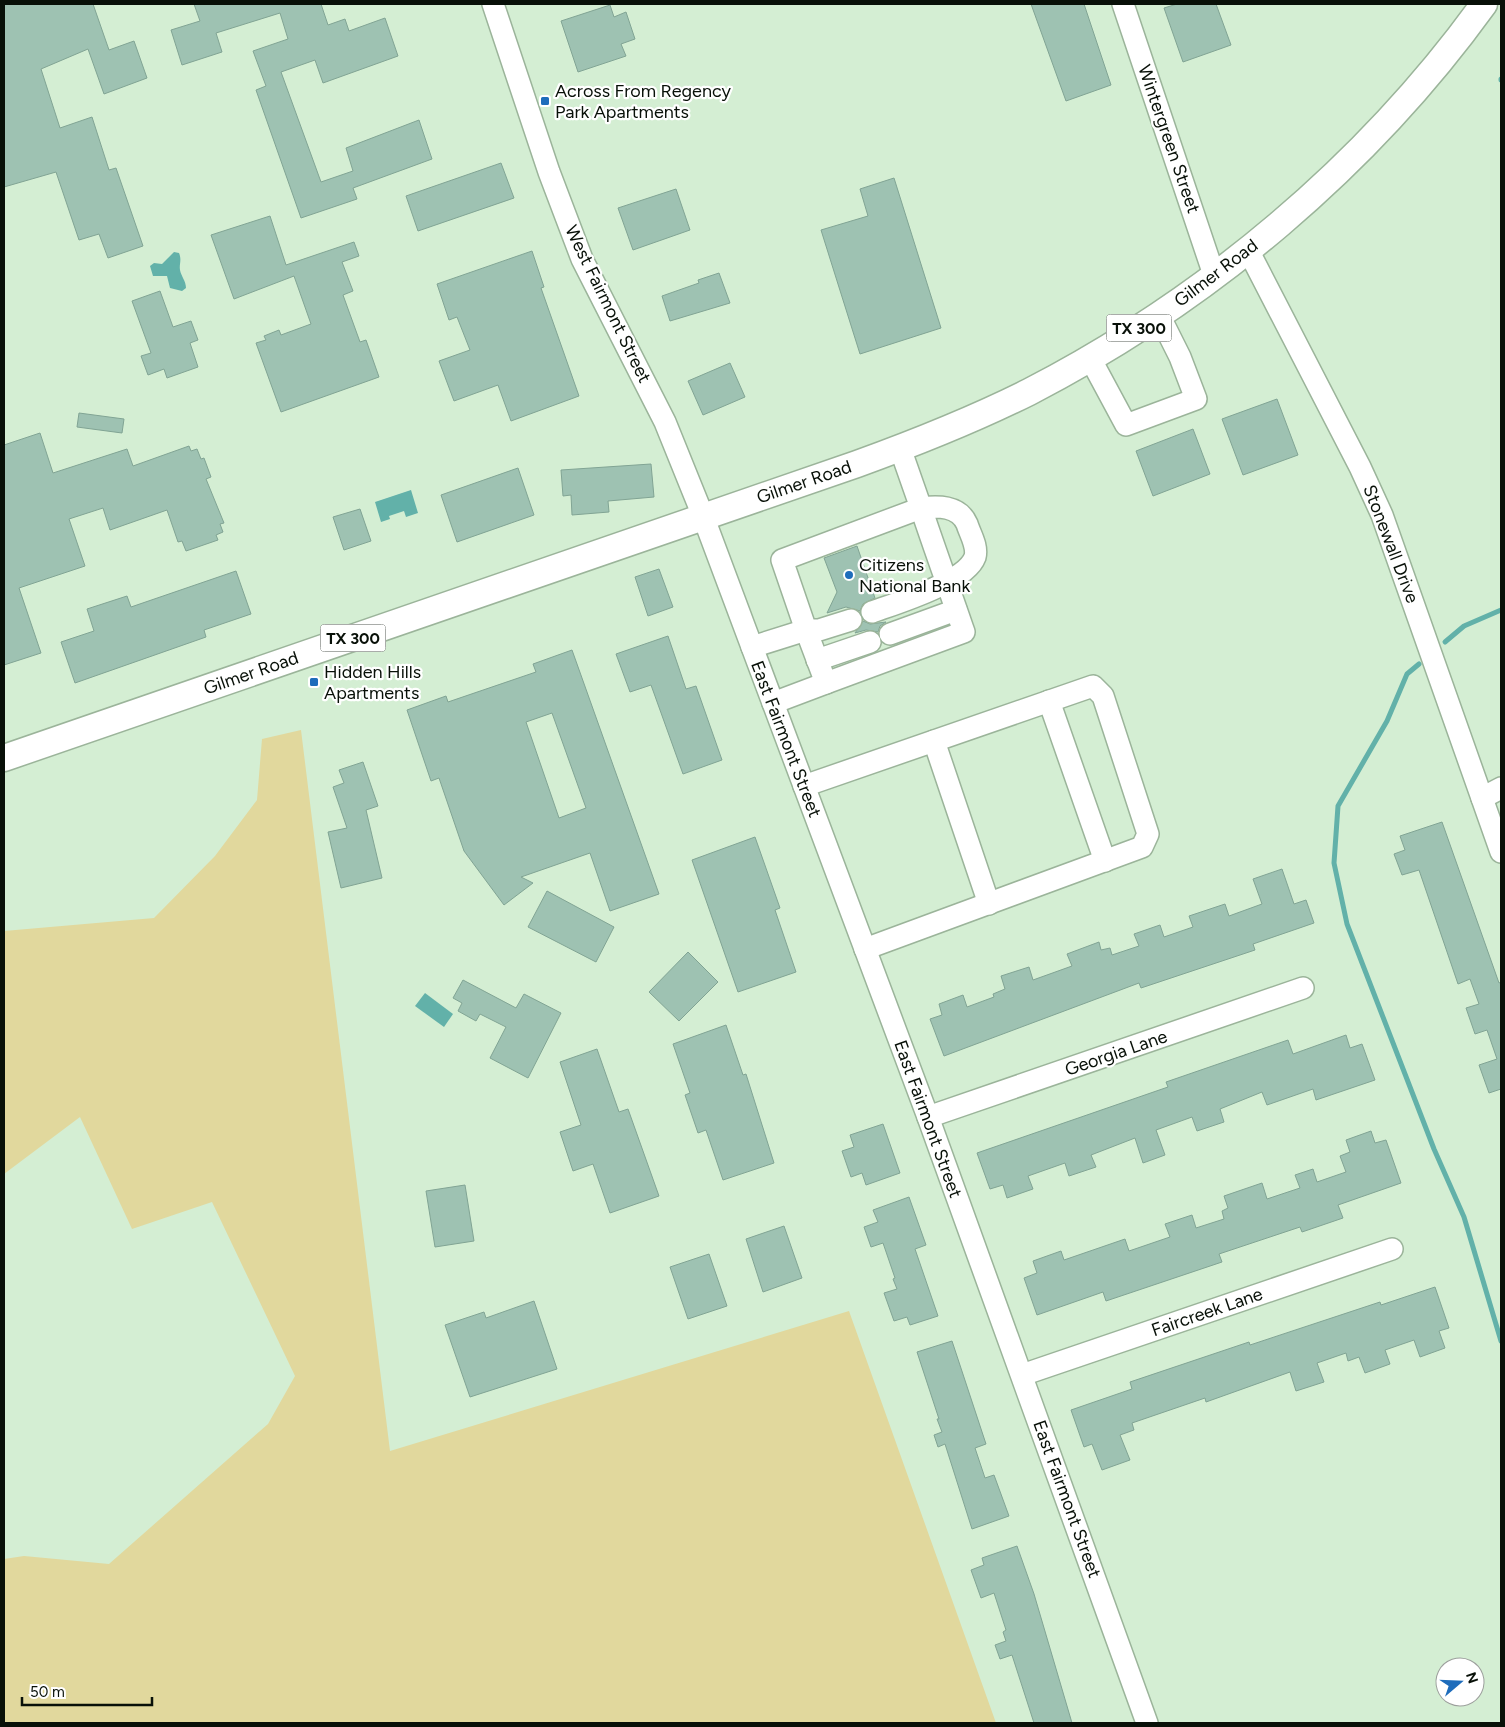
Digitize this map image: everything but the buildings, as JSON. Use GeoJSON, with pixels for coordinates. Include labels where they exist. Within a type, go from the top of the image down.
{"type":"FeatureCollection","features":[{"type":"Feature","properties":{"kind":"main road","name":"Gilmer Road"},"geometry":{"type":"LineString","coordinates":[[4,758],[900,448],[981,415],[1090,358],[1160,315],[1248,250],[1326,182],[1393,115],[1436,67],[1484,4]]}},
{"type":"Feature","properties":{"kind":"street","name":"West Fairmont Street"},"geometry":{"type":"LineString","coordinates":[[493,4],[549,172],[582,259],[661,414],[703,516]]}},
{"type":"Feature","properties":{"kind":"street","name":"Wintergreen Street"},"geometry":{"type":"LineString","coordinates":[[1123,4],[1214,275]]}},
{"type":"Feature","properties":{"kind":"street","name":"Stonewall Drive"},"geometry":{"type":"LineString","coordinates":[[1248,250],[1360,467],[1382,515],[1501,852]]}},
{"type":"Feature","properties":{"kind":"street"},"geometry":{"type":"LineString","coordinates":[[1090,358],[1126,425],[1196,399],[1180,357],[1160,315]]}},
{"type":"Feature","properties":{"kind":"street"},"geometry":{"type":"LineString","coordinates":[[773,703],[964,632],[900,448]]}},
{"type":"Feature","properties":{"kind":"street"},"geometry":{"type":"LineString","coordinates":[[826,683],[782,560],[920,508],[941,506],[952,509],[965,519],[975,546],[975,557],[969,565],[947,583],[872,612]]}},
{"type":"Feature","properties":{"kind":"street","name":"East Fairmont Street"},"geometry":{"type":"LineString","coordinates":[[703,516],[928,1117],[1147,1723]]}},
{"type":"Feature","properties":{"kind":"street"},"geometry":{"type":"LineString","coordinates":[[890,634],[956,610]]}},
{"type":"Feature","properties":{"kind":"street"},"geometry":{"type":"LineString","coordinates":[[752,647],[806,630],[819,630],[850,620]]}},
{"type":"Feature","properties":{"kind":"street"},"geometry":{"type":"LineString","coordinates":[[817,660],[870,642]]}},
{"type":"Feature","properties":{"kind":"street"},"geometry":{"type":"LineString","coordinates":[[804,786],[1093,686],[1103,696],[1148,834],[1142,847],[865,949]]}},
{"type":"Feature","properties":{"kind":"street"},"geometry":{"type":"LineString","coordinates":[[1049,701],[1105,861]]}},
{"type":"Feature","properties":{"kind":"street"},"geometry":{"type":"LineString","coordinates":[[934,741],[989,904]]}},
{"type":"Feature","properties":{"kind":"street"},"geometry":{"type":"LineString","coordinates":[[1482,798],[1501,788]]}},
{"type":"Feature","properties":{"kind":"street","name":"Georgia Lane"},"geometry":{"type":"LineString","coordinates":[[928,1117],[1303,988]]}},
{"type":"Feature","properties":{"kind":"street","name":"Faircreek Lane"},"geometry":{"type":"LineString","coordinates":[[1022,1375],[1392,1249]]}},
{"type":"Feature","properties":{"kind":"shaded area"},"geometry":{"type":"Polygon","coordinates":[[[301,730],[390,1451],[849,1311],[996,1723],[4,1723],[4,1559],[24,1556],[109,1564],[268,1424],[295,1376],[212,1202],[132,1229],[80,1117],[4,1174],[4,931],[154,918],[215,856],[257,800],[262,739],[301,730]]]}},
{"type":"Feature","properties":{"kind":"water"},"geometry":{"type":"Polygon","coordinates":[[[174,252],[180,255],[180,270],[186,288],[182,291],[170,288],[167,276],[153,276],[150,266],[154,263],[162,264],[174,252]]]}},
{"type":"Feature","properties":{"kind":"water"},"geometry":{"type":"Polygon","coordinates":[[[411,490],[418,513],[406,517],[404,511],[389,516],[390,519],[381,522],[375,502],[411,490]]]}},
{"type":"Feature","properties":{"kind":"water"},"geometry":{"type":"Polygon","coordinates":[[[425,993],[453,1014],[444,1027],[415,1006],[425,993]]]}},
{"type":"Feature","properties":{"kind":"waterway"},"geometry":{"type":"LineString","coordinates":[[1445,642],[1464,626],[1501,610]]}},
{"type":"Feature","properties":{"kind":"waterway"},"geometry":{"type":"LineString","coordinates":[[1419,664],[1407,674],[1387,721],[1338,806],[1334,863],[1347,924],[1434,1149],[1464,1217],[1501,1341]]}},
{"type":"Feature","properties":{"kind":"place","name":"Across From Regency Park Apartments"},"geometry":{"type":"Point","coordinates":[545,101]}},
{"type":"Feature","properties":{"kind":"place","name":"Citizens National Bank"},"geometry":{"type":"Point","coordinates":[849,575]}},
{"type":"Feature","properties":{"kind":"place","name":"Hidden Hills Apartments"},"geometry":{"type":"Point","coordinates":[314,682]}}]}
